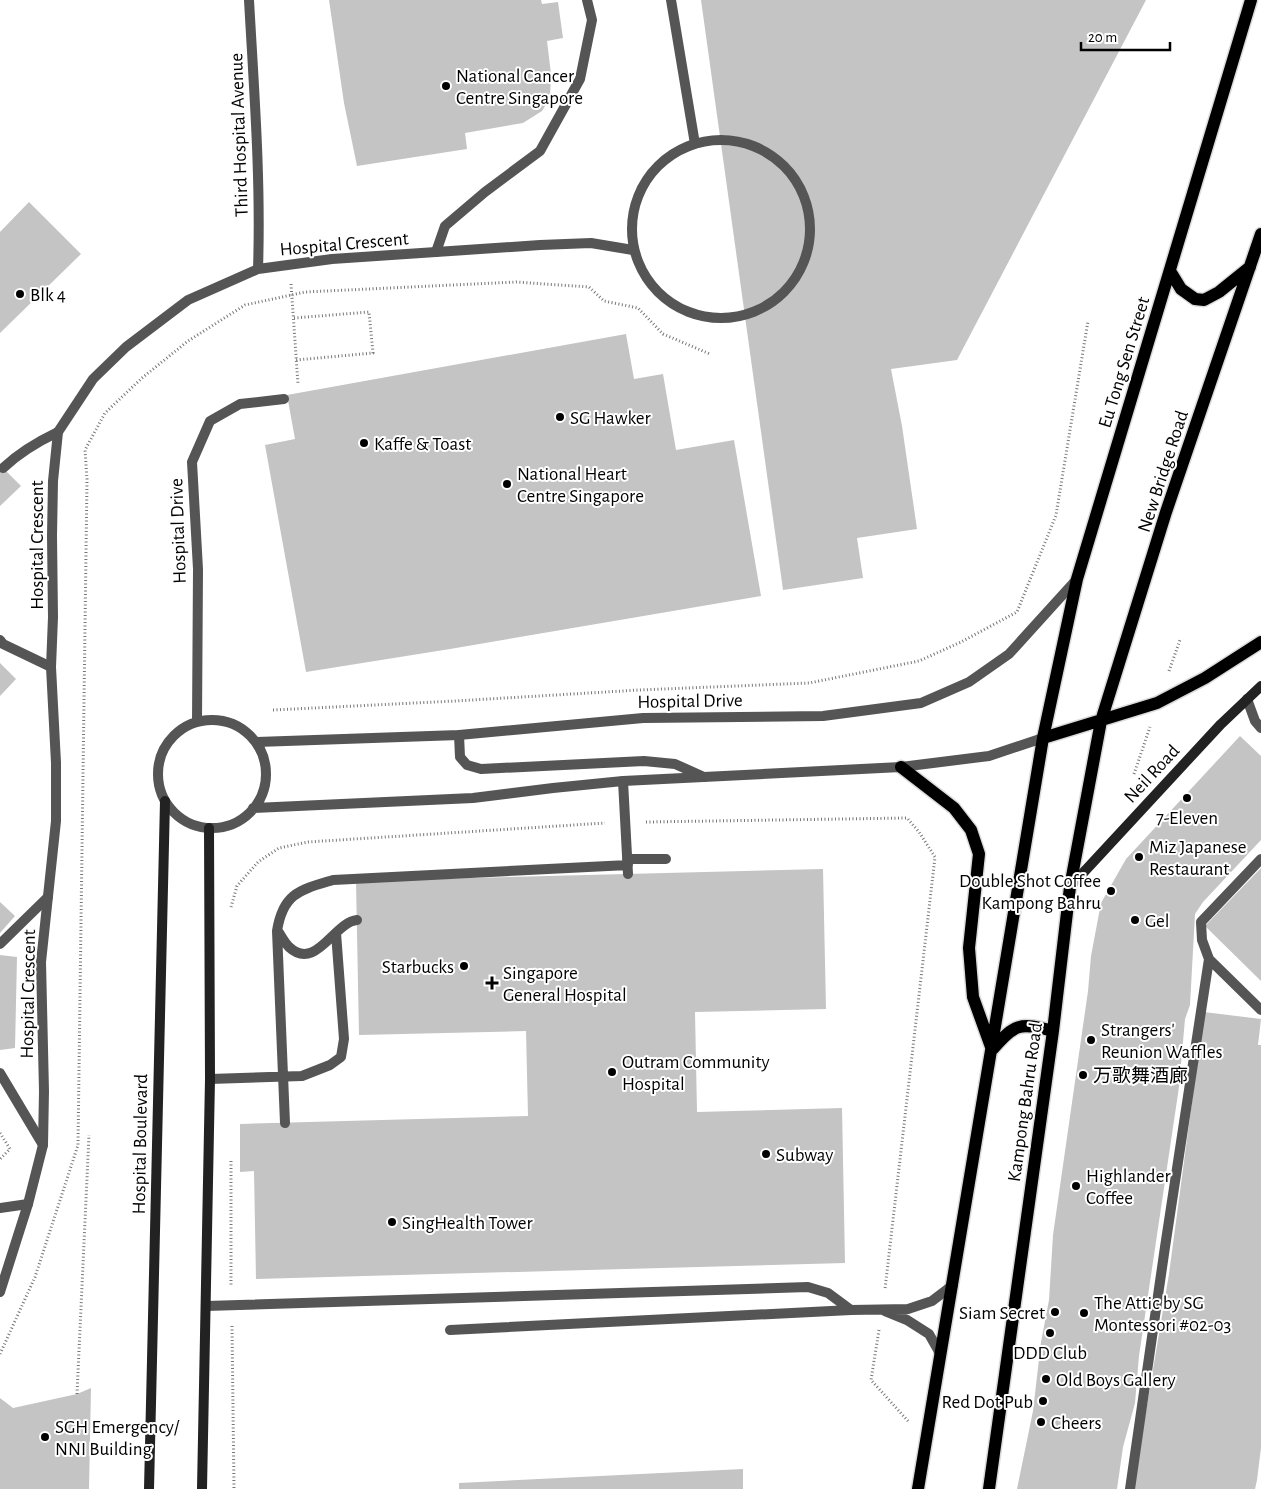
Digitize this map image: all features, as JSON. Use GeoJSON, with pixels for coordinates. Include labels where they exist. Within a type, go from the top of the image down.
{"type":"FeatureCollection","features":[{"type":"Feature","properties":{"kind":"main road","name":"Eu Tong Sen Street"},"geometry":{"type":"LineString","coordinates":[[1042,738],[1077,579],[1251,0]]}},
{"type":"Feature","properties":{"kind":"main road","name":"New Bridge Road"},"geometry":{"type":"LineString","coordinates":[[1101,721],[1166,512],[1261,234]]}},
{"type":"Feature","properties":{"kind":"main road"},"geometry":{"type":"LineString","coordinates":[[1170,271],[1181,289],[1195,299],[1204,300],[1219,292],[1250,267]]}},
{"type":"Feature","properties":{"kind":"main road"},"geometry":{"type":"LineString","coordinates":[[1042,738],[1156,703],[1206,678],[1261,642]]}},
{"type":"Feature","properties":{"kind":"main road","name":"Kampong Bahru Road"},"geometry":{"type":"LineString","coordinates":[[989,1489],[998,1436],[1053,1031],[1070,887],[1101,721]]}},
{"type":"Feature","properties":{"kind":"main road","name":"Kampong Bahru Road"},"geometry":{"type":"LineString","coordinates":[[918,1489],[1042,738]]}},
{"type":"Feature","properties":{"kind":"main road"},"geometry":{"type":"LineString","coordinates":[[901,766],[954,808],[971,830],[979,854],[969,948],[973,997],[992,1050]]}},
{"type":"Feature","properties":{"kind":"main road"},"geometry":{"type":"LineString","coordinates":[[992,1050],[1008,1031],[1020,1026],[1035,1026],[1053,1031]]}},
{"type":"Feature","properties":{"kind":"street","name":"Third Hospital Avenue"},"geometry":{"type":"LineString","coordinates":[[249,0],[256,125],[258,269]]}},
{"type":"Feature","properties":{"kind":"street"},"geometry":{"type":"LineString","coordinates":[[436,252],[445,226],[485,192],[540,151],[580,78],[592,20],[587,0]]}},
{"type":"Feature","properties":{"kind":"street"},"geometry":{"type":"LineString","coordinates":[[671,0],[695,144]]}},
{"type":"Feature","properties":{"kind":"street"},"geometry":{"type":"LineString","coordinates":[[725,140],[755,146],[781,162],[800,186],[809,215],[809,245],[798,273],[779,297],[753,313],[723,318],[693,314],[666,301],[646,278],[634,250],[632,224],[638,197],[651,174],[671,155],[695,144],[725,140]]}},
{"type":"Feature","properties":{"kind":"street","name":"Hospital Crescent"},"geometry":{"type":"LineString","coordinates":[[0,1292],[28,1204],[43,1145],[44,1091],[41,962],[56,821],[56,763],[52,667],[52,481],[58,432],[93,379],[126,347],[188,300],[258,269],[332,259],[540,244],[591,243],[634,250]]}},
{"type":"Feature","properties":{"kind":"street","name":"Hospital Drive"},"geometry":{"type":"LineString","coordinates":[[197,722],[198,569],[192,462],[210,421],[240,404],[284,399]]}},
{"type":"Feature","properties":{"kind":"street"},"geometry":{"type":"LineString","coordinates":[[3,468],[38,441],[58,432]]}},
{"type":"Feature","properties":{"kind":"street","name":"Hospital Drive"},"geometry":{"type":"LineString","coordinates":[[257,742],[459,735],[556,724],[643,718],[824,716],[922,703],[969,682],[1009,654],[1077,579]]}},
{"type":"Feature","properties":{"kind":"street"},"geometry":{"type":"LineString","coordinates":[[0,640],[52,667]]}},
{"type":"Feature","properties":{"kind":"street","name":"Neil Road"},"geometry":{"type":"LineString","coordinates":[[1070,887],[1221,724],[1261,686]]}},
{"type":"Feature","properties":{"kind":"street"},"geometry":{"type":"LineString","coordinates":[[1247,699],[1255,721],[1261,728]]}},
{"type":"Feature","properties":{"kind":"street"},"geometry":{"type":"LineString","coordinates":[[208,720],[230,723],[240,727],[257,742],[266,763],[265,786],[261,798],[244,817],[222,827],[209,828],[184,819],[170,808],[160,789],[159,777],[162,754],[168,743],[176,734],[197,722],[208,720]]}},
{"type":"Feature","properties":{"kind":"street"},"geometry":{"type":"LineString","coordinates":[[459,735],[460,757],[468,765],[481,769],[644,761],[675,764],[705,778]]}},
{"type":"Feature","properties":{"kind":"street"},"geometry":{"type":"LineString","coordinates":[[253,808],[473,798],[623,781],[901,766],[989,756],[1042,738]]}},
{"type":"Feature","properties":{"kind":"street"},"geometry":{"type":"LineString","coordinates":[[623,781],[628,866]]}},
{"type":"Feature","properties":{"kind":"street","name":"Hospital Boulevard"},"geometry":{"type":"LineString","coordinates":[[149,1489],[165,801]]}},
{"type":"Feature","properties":{"kind":"street"},"geometry":{"type":"LineString","coordinates":[[202,1489],[210,1079],[209,828]]}},
{"type":"Feature","properties":{"kind":"street"},"geometry":{"type":"LineString","coordinates":[[285,1123],[277,931],[280,913],[288,900],[305,888],[333,880],[628,866],[666,859]]}},
{"type":"Feature","properties":{"kind":"street"},"geometry":{"type":"LineString","coordinates":[[1261,859],[1201,922],[1202,940],[1209,959],[1261,1010]]}},
{"type":"Feature","properties":{"kind":"street"},"geometry":{"type":"LineString","coordinates":[[0,944],[48,897]]}},
{"type":"Feature","properties":{"kind":"street"},"geometry":{"type":"LineString","coordinates":[[277,931],[289,948],[298,953],[309,954],[322,947],[342,927],[357,920]]}},
{"type":"Feature","properties":{"kind":"street"},"geometry":{"type":"LineString","coordinates":[[210,1079],[302,1076],[330,1065],[341,1057],[344,1039],[336,933]]}},
{"type":"Feature","properties":{"kind":"street"},"geometry":{"type":"LineString","coordinates":[[1130,1489],[1209,959]]}},
{"type":"Feature","properties":{"kind":"street"},"geometry":{"type":"LineString","coordinates":[[0,1073],[43,1145]]}},
{"type":"Feature","properties":{"kind":"street"},"geometry":{"type":"LineString","coordinates":[[0,1208],[28,1204]]}},
{"type":"Feature","properties":{"kind":"street"},"geometry":{"type":"LineString","coordinates":[[450,1330],[908,1308],[932,1301],[953,1285]]}},
{"type":"Feature","properties":{"kind":"street"},"geometry":{"type":"LineString","coordinates":[[206,1306],[808,1287],[828,1293],[851,1310]]}},
{"type":"Feature","properties":{"kind":"street"},"geometry":{"type":"LineString","coordinates":[[882,1310],[906,1320],[929,1334],[941,1355]]}},
{"type":"Feature","properties":{"kind":"path"},"geometry":{"type":"LineString","coordinates":[[289,265],[299,392]]}},
{"type":"Feature","properties":{"kind":"path"},"geometry":{"type":"LineString","coordinates":[[294,318],[369,312],[372,354],[296,360]]}},
{"type":"Feature","properties":{"kind":"path"},"geometry":{"type":"LineString","coordinates":[[273,710],[639,690],[809,683],[919,662],[961,642],[1017,612],[1056,514],[1088,321]]}},
{"type":"Feature","properties":{"kind":"path"},"geometry":{"type":"LineString","coordinates":[[231,908],[237,886],[258,862],[279,848],[308,842],[625,822],[907,818],[919,832],[934,857],[882,1310],[871,1380],[912,1426]]}},
{"type":"Feature","properties":{"kind":"path"},"geometry":{"type":"LineString","coordinates":[[0,1133],[10,1149],[0,1159]]}},
{"type":"Feature","properties":{"kind":"path"},"geometry":{"type":"LineString","coordinates":[[77,1394],[89,1135]]}},
{"type":"Feature","properties":{"kind":"path"},"geometry":{"type":"LineString","coordinates":[[231,1157],[234,1489]]}},
{"type":"Feature","properties":{"kind":"building","name":"National Cancer Centre Singapore"},"geometry":{"type":"Polygon","coordinates":[[[329,0],[541,0],[542,4],[558,2],[563,38],[547,41],[551,74],[550,98],[542,111],[523,123],[465,133],[467,149],[357,166],[344,103],[329,0]]]}},
{"type":"Feature","properties":{"kind":"building"},"geometry":{"type":"Polygon","coordinates":[[[701,0],[1146,0],[957,360],[891,369],[902,426],[917,529],[857,538],[863,578],[783,590],[701,0]]]}},
{"type":"Feature","properties":{"kind":"building","name":"Blk 4"},"geometry":{"type":"Polygon","coordinates":[[[29,202],[81,254],[0,333],[0,232],[29,202]]]}},
{"type":"Feature","properties":{"kind":"building","name":"National Heart Centre Singapore"},"geometry":{"type":"Polygon","coordinates":[[[626,334],[634,379],[663,374],[676,450],[734,440],[761,596],[306,672],[265,445],[295,439],[287,395],[626,334]]]}},
{"type":"Feature","properties":{"kind":"building"},"geometry":{"type":"Polygon","coordinates":[[[0,465],[21,486],[0,506],[0,465]]]}},
{"type":"Feature","properties":{"kind":"building"},"geometry":{"type":"Polygon","coordinates":[[[0,663],[16,679],[0,696],[0,663]]]}},
{"type":"Feature","properties":{"kind":"building"},"geometry":{"type":"Polygon","coordinates":[[[1240,736],[1261,756],[1261,840],[1203,902],[1195,914],[1190,1005],[1185,1019],[1179,1087],[1139,1356],[1135,1403],[1123,1447],[1117,1489],[1017,1489],[1033,1411],[1041,1342],[1049,1300],[1053,1235],[1088,991],[1091,956],[1101,903],[1126,859],[1240,736]]]}},
{"type":"Feature","properties":{"kind":"building"},"geometry":{"type":"Polygon","coordinates":[[[1261,868],[1261,981],[1205,926],[1261,868]]]}},
{"type":"Feature","properties":{"kind":"building","name":"Outram Community Hospital"},"geometry":{"type":"Polygon","coordinates":[[[823,869],[826,1009],[695,1012],[697,1112],[842,1108],[845,1263],[256,1279],[254,1171],[240,1172],[240,1124],[528,1116],[526,1031],[359,1035],[356,881],[823,869]]]}},
{"type":"Feature","properties":{"kind":"building"},"geometry":{"type":"Polygon","coordinates":[[[0,902],[15,916],[0,933],[0,902]]]}},
{"type":"Feature","properties":{"kind":"building"},"geometry":{"type":"Polygon","coordinates":[[[0,955],[17,957],[15,1048],[0,1050],[0,955]]]}},
{"type":"Feature","properties":{"kind":"building"},"geometry":{"type":"Polygon","coordinates":[[[1204,1012],[1261,1019],[1258,1045],[1261,1045],[1261,1448],[1257,1480],[1255,1489],[1133,1489],[1169,1274],[1204,1012]]]}},
{"type":"Feature","properties":{"kind":"building","name":"SGH Emergency/ NNI Building"},"geometry":{"type":"Polygon","coordinates":[[[91,1388],[89,1489],[0,1489],[0,1398],[13,1408],[77,1394],[91,1388]]]}},
{"type":"Feature","properties":{"kind":"building"},"geometry":{"type":"Polygon","coordinates":[[[743,1469],[743,1489],[459,1489],[459,1483],[743,1469]]]}},
{"type":"Feature","properties":{"kind":"place","name":"National Cancer Centre Singapore"},"geometry":{"type":"Point","coordinates":[446,86]}},
{"type":"Feature","properties":{"kind":"place","name":"Blk 4"},"geometry":{"type":"Point","coordinates":[20,294]}},
{"type":"Feature","properties":{"kind":"place","name":"SG Hawker"},"geometry":{"type":"Point","coordinates":[560,417]}},
{"type":"Feature","properties":{"kind":"place","name":"Kaffe & Toast"},"geometry":{"type":"Point","coordinates":[364,443]}},
{"type":"Feature","properties":{"kind":"place","name":"National Heart Centre Singapore"},"geometry":{"type":"Point","coordinates":[507,484]}},
{"type":"Feature","properties":{"kind":"place","name":"7-Eleven"},"geometry":{"type":"Point","coordinates":[1187,798]}},
{"type":"Feature","properties":{"kind":"place","name":"Miz Japanese Restaurant"},"geometry":{"type":"Point","coordinates":[1139,857]}},
{"type":"Feature","properties":{"kind":"place","name":"Double Shot Coffee Kampong Bahru"},"geometry":{"type":"Point","coordinates":[1111,891]}},
{"type":"Feature","properties":{"kind":"place","name":"Gel"},"geometry":{"type":"Point","coordinates":[1135,920]}},
{"type":"Feature","properties":{"kind":"place","name":"Starbucks"},"geometry":{"type":"Point","coordinates":[464,966]}},
{"type":"Feature","properties":{"kind":"place","name":"Singapore General Hospital"},"geometry":{"type":"Point","coordinates":[492,983]}},
{"type":"Feature","properties":{"kind":"place","name":"Strangers' Reunion Waffles"},"geometry":{"type":"Point","coordinates":[1091,1040]}},
{"type":"Feature","properties":{"kind":"place","name":"Outram Community Hospital"},"geometry":{"type":"Point","coordinates":[612,1072]}},
{"type":"Feature","properties":{"kind":"place","name":"万歌舞酒廊"},"geometry":{"type":"Point","coordinates":[1083,1075]}},
{"type":"Feature","properties":{"kind":"place","name":"Subway"},"geometry":{"type":"Point","coordinates":[766,1154]}},
{"type":"Feature","properties":{"kind":"place","name":"Highlander Coffee"},"geometry":{"type":"Point","coordinates":[1076,1186]}},
{"type":"Feature","properties":{"kind":"place","name":"SingHealth Tower"},"geometry":{"type":"Point","coordinates":[392,1222]}},
{"type":"Feature","properties":{"kind":"place","name":"Siam Secret"},"geometry":{"type":"Point","coordinates":[1055,1312]}},
{"type":"Feature","properties":{"kind":"place","name":"The Attic by SG Montessori #02-03"},"geometry":{"type":"Point","coordinates":[1084,1313]}},
{"type":"Feature","properties":{"kind":"place","name":"DDD Club"},"geometry":{"type":"Point","coordinates":[1050,1333]}},
{"type":"Feature","properties":{"kind":"place","name":"Old Boys Gallery"},"geometry":{"type":"Point","coordinates":[1046,1379]}},
{"type":"Feature","properties":{"kind":"place","name":"Red Dot Pub"},"geometry":{"type":"Point","coordinates":[1043,1401]}},
{"type":"Feature","properties":{"kind":"place","name":"Cheers"},"geometry":{"type":"Point","coordinates":[1041,1422]}},
{"type":"Feature","properties":{"kind":"place","name":"SGH Emergency/ NNI Building"},"geometry":{"type":"Point","coordinates":[45,1437]}}]}
